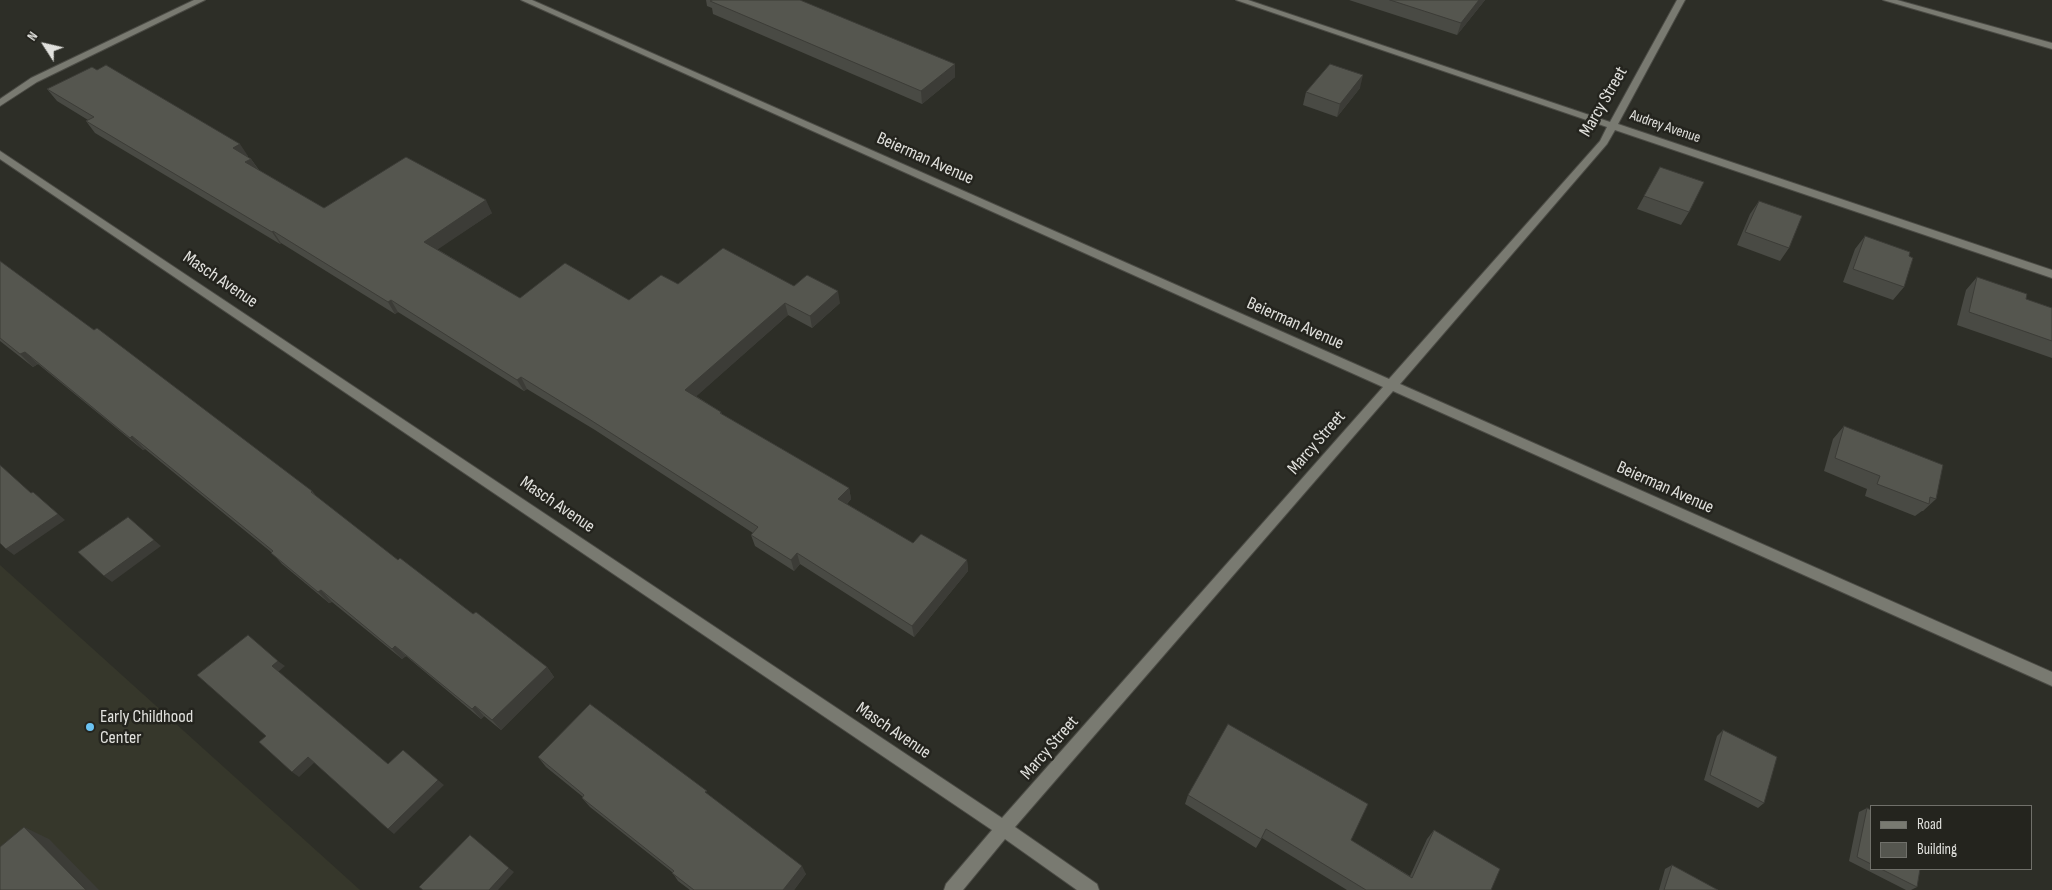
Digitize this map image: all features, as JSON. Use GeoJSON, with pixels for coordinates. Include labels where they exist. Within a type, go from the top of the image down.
{"type":"FeatureCollection","features":[{"type":"Feature","properties":{"kind":"street"},"geometry":{"type":"LineString","coordinates":[[0,103],[34,80],[201,0]]}},
{"type":"Feature","properties":{"kind":"street","name":"Beierman Avenue"},"geometry":{"type":"LineString","coordinates":[[525,0],[2052,679]]}},
{"type":"Feature","properties":{"kind":"street","name":"Audrey Avenue"},"geometry":{"type":"LineString","coordinates":[[1240,0],[2052,274]]}},
{"type":"Feature","properties":{"kind":"street","name":"Marcy Street"},"geometry":{"type":"LineString","coordinates":[[952,890],[1390,385],[1604,142],[1681,0]]}},
{"type":"Feature","properties":{"kind":"street"},"geometry":{"type":"LineString","coordinates":[[1886,0],[2052,46]]}},
{"type":"Feature","properties":{"kind":"street","name":"Masch Avenue"},"geometry":{"type":"LineString","coordinates":[[0,154],[1091,890]]}},
{"type":"Feature","properties":{"kind":"shaded area","name":"Early Childhood Center"},"geometry":{"type":"Polygon","coordinates":[[[0,565],[360,890],[0,890],[0,565]]]}},
{"type":"Feature","properties":{"kind":"building"},"geometry":{"type":"Polygon","coordinates":[[[800,0],[955,64],[921,91],[710,1],[800,0]]]}},
{"type":"Feature","properties":{"kind":"building"},"geometry":{"type":"Polygon","coordinates":[[[1390,0],[1479,0],[1461,23],[1390,0]]]}},
{"type":"Feature","properties":{"kind":"building"},"geometry":{"type":"Polygon","coordinates":[[[1330,64],[1363,75],[1340,104],[1306,92],[1330,64]]]}},
{"type":"Feature","properties":{"kind":"building"},"geometry":{"type":"Polygon","coordinates":[[[106,65],[240,144],[233,148],[251,159],[245,162],[324,208],[406,157],[486,200],[424,242],[520,298],[565,263],[629,300],[661,275],[678,284],[723,248],[794,286],[807,275],[838,291],[810,316],[785,303],[685,390],[720,413],[849,488],[838,499],[913,543],[921,534],[967,560],[912,626],[797,553],[791,560],[751,535],[758,527],[589,419],[521,377],[517,380],[391,300],[388,302],[273,231],[86,121],[94,117],[47,89],[92,67],[97,70],[106,65]]]}},
{"type":"Feature","properties":{"kind":"building"},"geometry":{"type":"Polygon","coordinates":[[[1660,167],[1704,182],[1689,212],[1644,196],[1660,167]]]}},
{"type":"Feature","properties":{"kind":"building"},"geometry":{"type":"Polygon","coordinates":[[[1759,201],[1802,216],[1789,248],[1745,232],[1759,201]]]}},
{"type":"Feature","properties":{"kind":"building"},"geometry":{"type":"Polygon","coordinates":[[[1865,236],[1910,252],[1909,256],[1913,258],[1904,287],[1853,269],[1865,236]]]}},
{"type":"Feature","properties":{"kind":"building"},"geometry":{"type":"Polygon","coordinates":[[[0,261],[94,330],[97,328],[312,491],[398,560],[400,558],[473,614],[476,612],[547,667],[492,720],[475,706],[472,709],[395,646],[392,649],[321,590],[318,592],[271,553],[273,551],[132,436],[130,438],[25,352],[20,354],[0,338],[0,261]]]}},
{"type":"Feature","properties":{"kind":"building"},"geometry":{"type":"Polygon","coordinates":[[[1977,277],[2027,294],[2026,299],[2052,308],[2052,341],[1969,312],[1977,277]]]}},
{"type":"Feature","properties":{"kind":"building"},"geometry":{"type":"Polygon","coordinates":[[[1844,426],[1943,465],[1936,499],[1930,497],[1929,504],[1877,484],[1880,476],[1835,458],[1844,426]]]}},
{"type":"Feature","properties":{"kind":"building"},"geometry":{"type":"Polygon","coordinates":[[[0,465],[58,514],[6,549],[0,543],[0,465]]]}},
{"type":"Feature","properties":{"kind":"building"},"geometry":{"type":"Polygon","coordinates":[[[128,517],[154,540],[104,576],[78,552],[128,517]]]}},
{"type":"Feature","properties":{"kind":"building"},"geometry":{"type":"Polygon","coordinates":[[[248,635],[278,661],[272,666],[388,764],[403,750],[438,780],[388,829],[308,757],[292,772],[259,742],[266,736],[197,675],[248,635]]]}},
{"type":"Feature","properties":{"kind":"building"},"geometry":{"type":"Polygon","coordinates":[[[590,704],[707,791],[705,792],[802,866],[783,890],[694,890],[672,873],[674,871],[582,798],[584,795],[538,757],[590,704]]]}},
{"type":"Feature","properties":{"kind":"building"},"geometry":{"type":"Polygon","coordinates":[[[1228,724],[1368,804],[1351,840],[1412,878],[1434,830],[1500,869],[1491,890],[1366,890],[1266,829],[1261,839],[1188,795],[1228,724]]]}},
{"type":"Feature","properties":{"kind":"building"},"geometry":{"type":"Polygon","coordinates":[[[1723,730],[1777,757],[1764,803],[1710,775],[1723,730]]]}},
{"type":"Feature","properties":{"kind":"building"},"geometry":{"type":"Polygon","coordinates":[[[1867,808],[1870,810],[1870,864],[1857,857],[1867,808]]]}},
{"type":"Feature","properties":{"kind":"building"},"geometry":{"type":"Polygon","coordinates":[[[24,827],[86,890],[0,890],[0,847],[24,827]]]}},
{"type":"Feature","properties":{"kind":"building"},"geometry":{"type":"Polygon","coordinates":[[[470,835],[509,868],[489,890],[423,890],[419,887],[470,835]]]}},
{"type":"Feature","properties":{"kind":"building"},"geometry":{"type":"Polygon","coordinates":[[[1672,865],[1718,890],[1664,890],[1672,865]]]}},
{"type":"Feature","properties":{"kind":"building"},"geometry":{"type":"Polygon","coordinates":[[[1883,870],[1920,870],[1917,887],[1883,870]]]}},
{"type":"Feature","properties":{"kind":"place","name":"Early Childhood Center"},"geometry":{"type":"Point","coordinates":[90,727]}}]}
